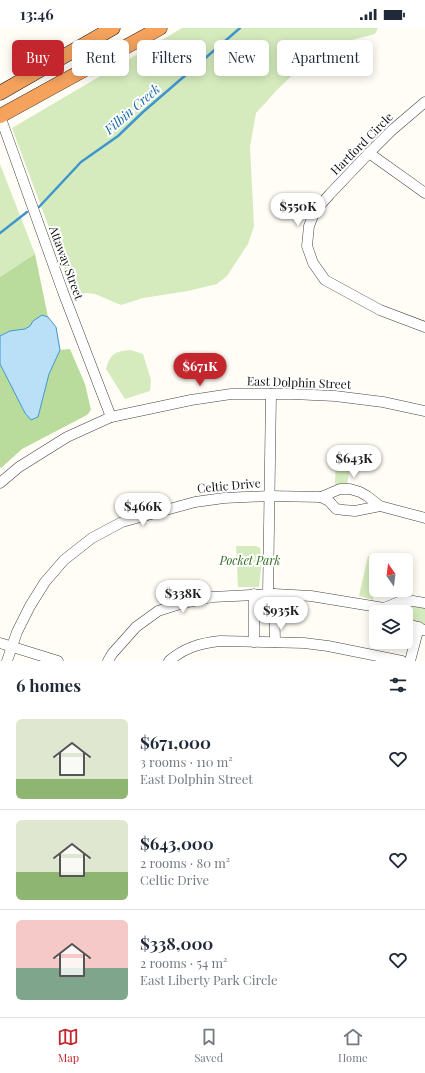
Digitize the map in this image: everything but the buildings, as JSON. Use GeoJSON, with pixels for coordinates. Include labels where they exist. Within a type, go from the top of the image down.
{"type":"FeatureCollection","features":[{"type":"Feature","properties":{"kind":"highway"},"geometry":{"type":"LineString","coordinates":[[0,92],[113,28]]}},
{"type":"Feature","properties":{"kind":"highway"},"geometry":{"type":"LineString","coordinates":[[0,116],[160,28]]}},
{"type":"Feature","properties":{"kind":"street","name":"Hartford Circle"},"geometry":{"type":"LineString","coordinates":[[425,102],[391,131],[315,211],[309,226],[307,246],[313,263],[325,280],[380,310],[425,327]]}},
{"type":"Feature","properties":{"kind":"street","name":"Attaway Street"},"geometry":{"type":"LineString","coordinates":[[0,116],[63,292],[111,417]]}},
{"type":"Feature","properties":{"kind":"street"},"geometry":{"type":"LineString","coordinates":[[369,153],[425,193]]}},
{"type":"Feature","properties":{"kind":"street","name":"East Dolphin Street"},"geometry":{"type":"LineString","coordinates":[[0,483],[19,467],[67,437],[111,417],[191,400],[231,394],[335,396],[383,402],[425,411]]}},
{"type":"Feature","properties":{"kind":"street"},"geometry":{"type":"LineString","coordinates":[[271,394],[271,594],[275,642]]}},
{"type":"Feature","properties":{"kind":"street","name":"Celtic Drive"},"geometry":{"type":"LineString","coordinates":[[7,661],[17,632],[30,606],[45,582],[64,560],[92,538],[122,522],[196,502],[224,498],[270,496],[321,497],[340,489],[350,489],[360,492],[380,506],[425,518]]}},
{"type":"Feature","properties":{"kind":"street","name":"Celtic Drive"},"geometry":{"type":"LineString","coordinates":[[321,497],[329,501],[336,508],[344,510],[355,511],[380,506]]}},
{"type":"Feature","properties":{"kind":"street"},"geometry":{"type":"LineString","coordinates":[[254,594],[254,642]]}},
{"type":"Feature","properties":{"kind":"street"},"geometry":{"type":"LineString","coordinates":[[108,661],[112,654],[136,627],[158,611],[180,604],[212,597],[254,594],[311,596],[369,607]]}},
{"type":"Feature","properties":{"kind":"street"},"geometry":{"type":"LineString","coordinates":[[394,605],[399,602],[413,601],[425,603]]}},
{"type":"Feature","properties":{"kind":"street"},"geometry":{"type":"LineString","coordinates":[[410,661],[422,629]]}},
{"type":"Feature","properties":{"kind":"street"},"geometry":{"type":"LineString","coordinates":[[169,661],[184,650],[207,642],[220,641],[304,643],[328,646],[402,661]]}},
{"type":"Feature","properties":{"kind":"street"},"geometry":{"type":"LineString","coordinates":[[0,642],[58,661]]}},
{"type":"Feature","properties":{"kind":"green space"},"geometry":{"type":"Polygon","coordinates":[[[182,28],[378,28],[375,34],[352,40],[277,40],[277,76],[292,76],[256,113],[250,147],[254,226],[248,244],[227,276],[217,284],[188,291],[143,298],[121,305],[95,294],[87,293],[74,295],[12,128],[100,76],[129,76],[129,59],[137,54],[137,76],[206,76],[206,40],[162,40],[182,28]]]}},
{"type":"Feature","properties":{"kind":"green space"},"geometry":{"type":"Polygon","coordinates":[[[0,164],[35,254],[0,277],[0,164]]]}},
{"type":"Feature","properties":{"kind":"green space"},"geometry":{"type":"Polygon","coordinates":[[[35,254],[48,317],[42,315],[25,329],[10,331],[0,336],[0,277],[35,254]]]}},
{"type":"Feature","properties":{"kind":"green space"},"geometry":{"type":"Polygon","coordinates":[[[70,349],[85,384],[91,410],[87,415],[22,449],[1,468],[0,364],[25,413],[31,420],[38,417],[49,374],[60,350],[70,349]]]}},
{"type":"Feature","properties":{"kind":"green space"},"geometry":{"type":"Polygon","coordinates":[[[131,350],[143,354],[151,380],[150,391],[125,399],[106,369],[109,359],[114,354],[121,351],[131,350]]]}},
{"type":"Feature","properties":{"kind":"green space"},"geometry":{"type":"Polygon","coordinates":[[[336,451],[352,453],[347,485],[335,485],[336,451]]]}},
{"type":"Feature","properties":{"kind":"green space","name":"Pocket Park"},"geometry":{"type":"Polygon","coordinates":[[[236,546],[256,546],[260,548],[262,560],[259,587],[238,587],[236,546]]]}},
{"type":"Feature","properties":{"kind":"green space"},"geometry":{"type":"Polygon","coordinates":[[[368,556],[369,597],[374,597],[373,600],[359,596],[368,556]]]}},
{"type":"Feature","properties":{"kind":"green space"},"geometry":{"type":"Polygon","coordinates":[[[400,604],[425,605],[425,627],[413,623],[413,605],[399,605],[400,604]]]}},
{"type":"Feature","properties":{"kind":"water"},"geometry":{"type":"Polygon","coordinates":[[[42,315],[48,317],[56,327],[60,350],[49,374],[38,417],[31,420],[25,413],[0,364],[0,336],[10,331],[25,329],[42,315]]]}},
{"type":"Feature","properties":{"kind":"waterway","name":"Filbin Creek"},"geometry":{"type":"LineString","coordinates":[[39,207],[81,162],[118,136],[143,112],[240,28]]}},
{"type":"Feature","properties":{"kind":"waterway","name":"Filbin Creek"},"geometry":{"type":"LineString","coordinates":[[0,233],[27,212]]}}]}
